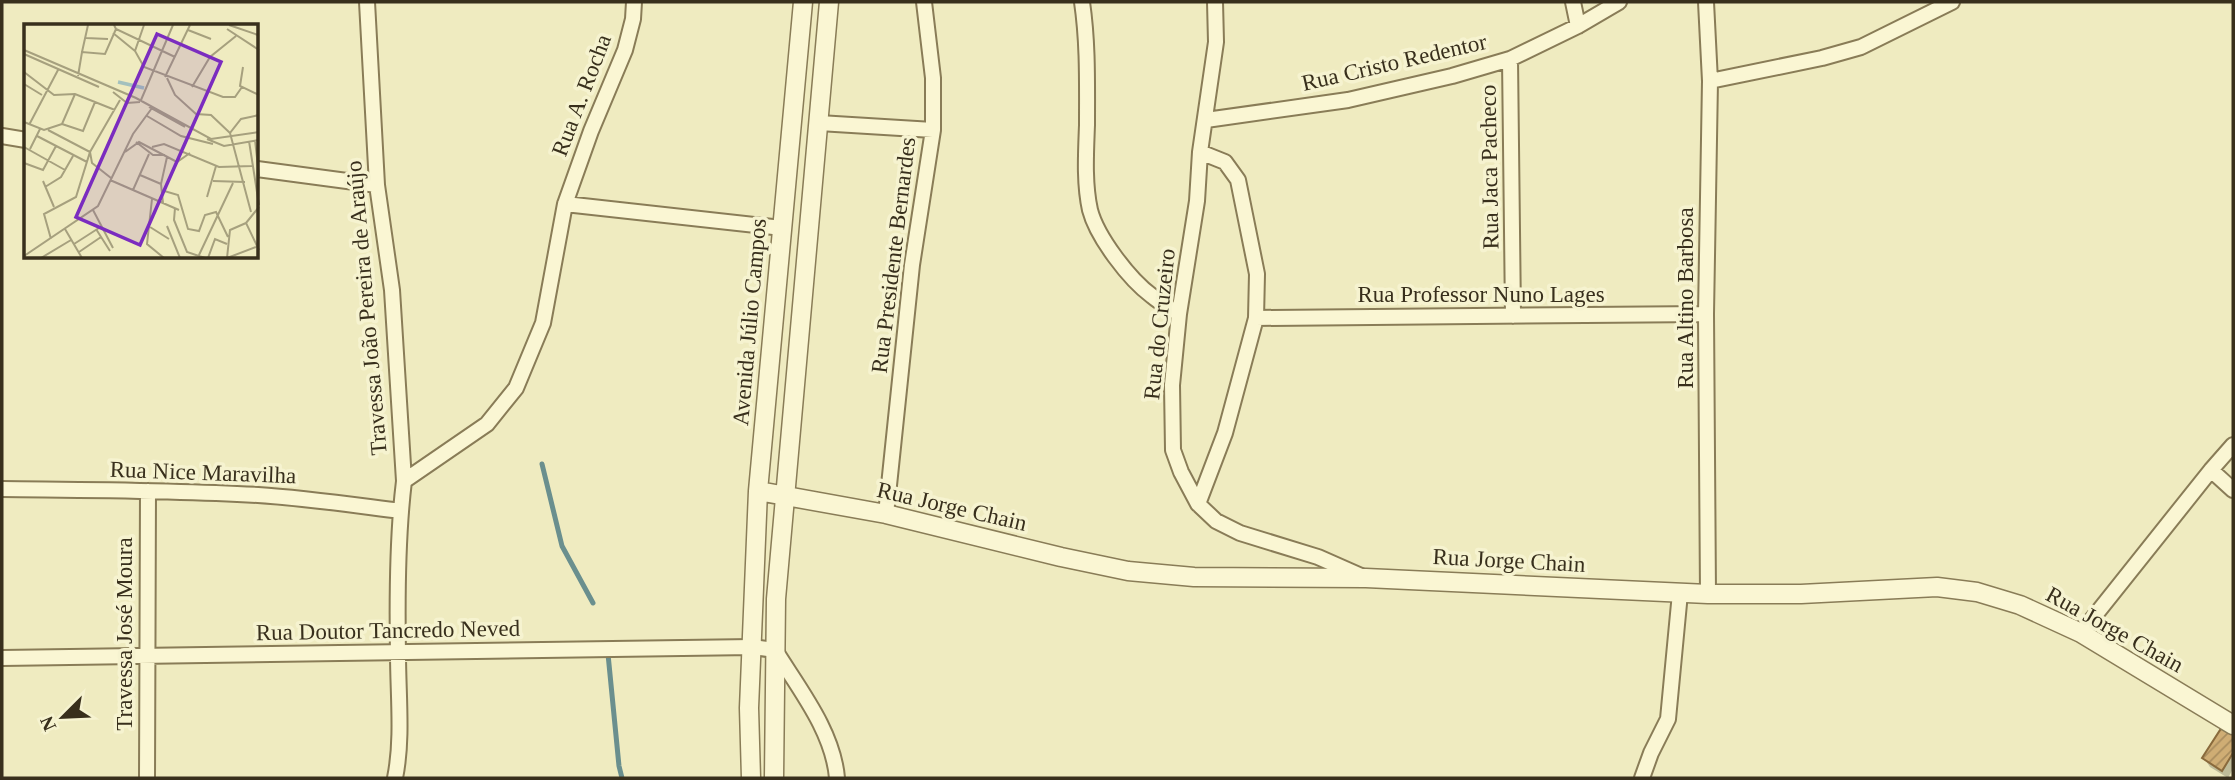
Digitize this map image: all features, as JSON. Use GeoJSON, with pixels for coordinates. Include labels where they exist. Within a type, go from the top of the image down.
{"type":"FeatureCollection","features":[{"type":"Feature","properties":{"kind":"street","name":"Travessa João Pereira de Araújo"},"geometry":{"type":"LineString","coordinates":[[367,2],[377,185],[392,290],[404,481],[395,778]]}},
{"type":"Feature","properties":{"kind":"street","name":"Rua A. Rocha"},"geometry":{"type":"LineString","coordinates":[[404,481],[487,425],[516,388],[543,323],[565,204],[591,131],[625,50],[633,19],[634,2]]}},
{"type":"Feature","properties":{"kind":"street","name":"Avenida Júlio Campos"},"geometry":{"type":"LineString","coordinates":[[751,778],[749,708],[758,491],[803,2]]}},
{"type":"Feature","properties":{"kind":"street"},"geometry":{"type":"LineString","coordinates":[[774,778],[776,599],[829,2]]}},
{"type":"Feature","properties":{"kind":"street","name":"Rua Presidente Bernardes"},"geometry":{"type":"LineString","coordinates":[[886,514],[912,265],[933,130],[933,78],[924,2]]}},
{"type":"Feature","properties":{"kind":"street"},"geometry":{"type":"LineString","coordinates":[[1082,2],[1086,27],[1086,171],[1090,211],[1108,247],[1131,276],[1152,296],[1179,314]]}},
{"type":"Feature","properties":{"kind":"street","name":"Rua do Cruzeiro"},"geometry":{"type":"LineString","coordinates":[[1215,2],[1216,42],[1172,385],[1173,450],[1198,504],[1216,521],[1240,533],[1318,557],[1366,578]]}},
{"type":"Feature","properties":{"kind":"street"},"geometry":{"type":"LineString","coordinates":[[1573,2],[1578,26]]}},
{"type":"Feature","properties":{"kind":"street","name":"Rua Cristo Redentor"},"geometry":{"type":"LineString","coordinates":[[1206,120],[1348,100],[1452,76],[1510,59],[1578,26],[1619,2]]}},
{"type":"Feature","properties":{"kind":"street","name":"Rua Altino Barbosa"},"geometry":{"type":"LineString","coordinates":[[1706,2],[1710,81],[1706,314],[1708,594]]}},
{"type":"Feature","properties":{"kind":"street"},"geometry":{"type":"LineString","coordinates":[[1710,81],[1822,58],[1861,47],[1952,2]]}},
{"type":"Feature","properties":{"kind":"street","name":"Rua Jaca Pacheco"},"geometry":{"type":"LineString","coordinates":[[1510,59],[1513,316]]}},
{"type":"Feature","properties":{"kind":"street"},"geometry":{"type":"LineString","coordinates":[[819,123],[933,130]]}},
{"type":"Feature","properties":{"kind":"street"},"geometry":{"type":"LineString","coordinates":[[2,136],[24,140]]}},
{"type":"Feature","properties":{"kind":"street"},"geometry":{"type":"LineString","coordinates":[[1198,504],[1225,433],[1256,318],[1257,274],[1238,180],[1225,162],[1200,152]]}},
{"type":"Feature","properties":{"kind":"street"},"geometry":{"type":"LineString","coordinates":[[259,169],[377,185]]}},
{"type":"Feature","properties":{"kind":"street"},"geometry":{"type":"LineString","coordinates":[[565,204],[782,228]]}},
{"type":"Feature","properties":{"kind":"street","name":"Rua Professor Nuno Lages"},"geometry":{"type":"LineString","coordinates":[[1256,318],[1706,314]]}},
{"type":"Feature","properties":{"kind":"street"},"geometry":{"type":"LineString","coordinates":[[763,431],[791,433]]}},
{"type":"Feature","properties":{"kind":"street"},"geometry":{"type":"LineString","coordinates":[[2081,633],[2233,445]]}},
{"type":"Feature","properties":{"kind":"street"},"geometry":{"type":"LineString","coordinates":[[2211,470],[2233,491]]}},
{"type":"Feature","properties":{"kind":"street","name":"Rua Nice Maravilha"},"geometry":{"type":"LineString","coordinates":[[2,489],[258,495],[401,511]]}},
{"type":"Feature","properties":{"kind":"street","name":"Travessa José Moura"},"geometry":{"type":"LineString","coordinates":[[147,778],[148,491]]}},
{"type":"Feature","properties":{"kind":"street","name":"Rua Jorge Chain"},"geometry":{"type":"LineString","coordinates":[[758,491],[886,514],[1128,571],[1194,577],[1366,578],[1708,594],[1801,594],[1937,587],[1977,592],[2020,605],[2081,633],[2233,725]]}},
{"type":"Feature","properties":{"kind":"street"},"geometry":{"type":"LineString","coordinates":[[1642,778],[1668,719],[1680,593]]}},
{"type":"Feature","properties":{"kind":"street","name":"Rua Doutor Tancredo Neved"},"geometry":{"type":"LineString","coordinates":[[2,658],[752,647],[775,649]]}},
{"type":"Feature","properties":{"kind":"street"},"geometry":{"type":"LineString","coordinates":[[775,649],[820,723],[831,750],[837,778]]}},
{"type":"Feature","properties":{"kind":"building"},"geometry":{"type":"Polygon","coordinates":[[[2222,727],[2233,734],[2233,753],[2222,771],[2202,758],[2222,727]]]}},
{"type":"Feature","properties":{"kind":"waterway"},"geometry":{"type":"LineString","coordinates":[[542,464],[562,546],[593,603]]}},
{"type":"Feature","properties":{"kind":"waterway"},"geometry":{"type":"LineString","coordinates":[[608,654],[622,778]]}}]}
